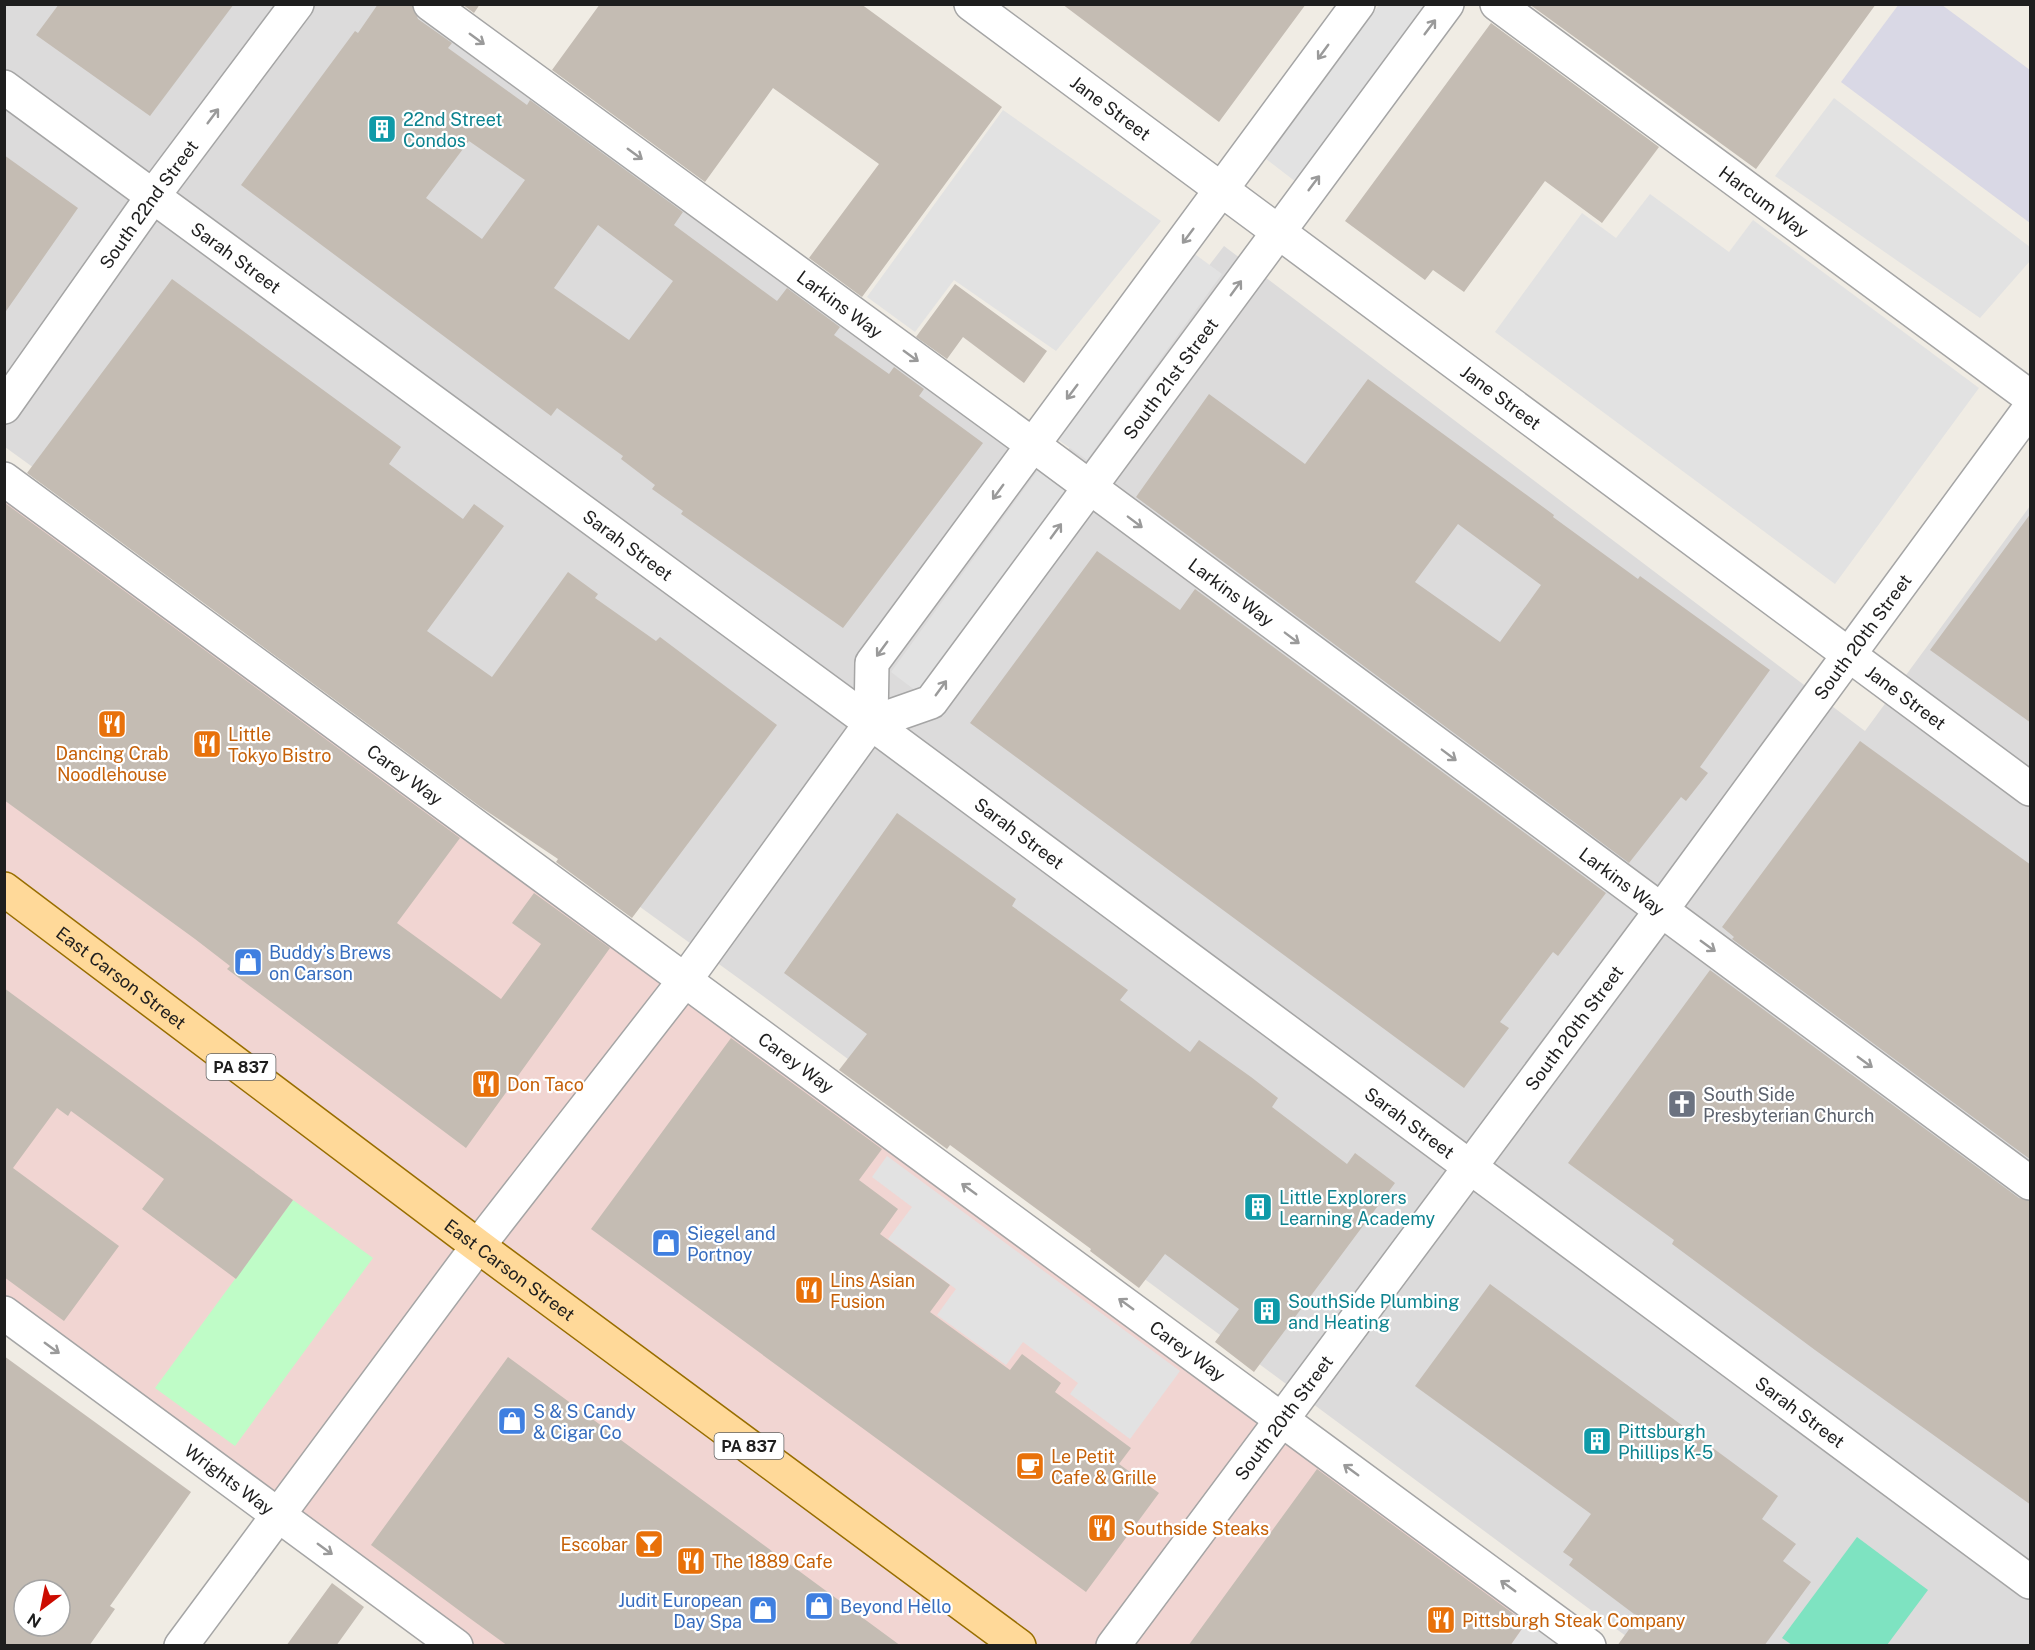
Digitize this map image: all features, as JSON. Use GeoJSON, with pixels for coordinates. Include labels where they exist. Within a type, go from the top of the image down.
{"type":"FeatureCollection","features":[{"type":"Feature","properties":{"kind":"main road","name":"East Carson Street"},"geometry":{"type":"LineString","coordinates":[[4,889],[478,1246],[1019,1646]]}},
{"type":"Feature","properties":{"kind":"street","name":"South 22nd Street"},"geometry":{"type":"LineString","coordinates":[[4,407],[153,196],[297,4]]}},
{"type":"Feature","properties":{"kind":"street","name":"Larkins Way"},"geometry":{"type":"LineString","coordinates":[[430,4],[1033,445],[1660,912],[2031,1183]]}},
{"type":"Feature","properties":{"kind":"street","name":"Jane Street"},"geometry":{"type":"LineString","coordinates":[[971,4],[2031,789]]}},
{"type":"Feature","properties":{"kind":"street"},"geometry":{"type":"LineString","coordinates":[[181,1646],[478,1246],[685,980],[872,723],[872,663],[1358,4]]}},
{"type":"Feature","properties":{"kind":"street","name":"South 21st Street"},"geometry":{"type":"LineString","coordinates":[[872,723],[931,702],[1447,4]]}},
{"type":"Feature","properties":{"kind":"street","name":"Harcum Way"},"geometry":{"type":"LineString","coordinates":[[1497,4],[2031,397]]}},
{"type":"Feature","properties":{"kind":"street","name":"Sarah Street"},"geometry":{"type":"LineString","coordinates":[[4,87],[872,723],[2031,1582]]}},
{"type":"Feature","properties":{"kind":"street","name":"South 20th Street"},"geometry":{"type":"LineString","coordinates":[[1113,1646],[1660,912],[1847,654],[2031,408]]}},
{"type":"Feature","properties":{"kind":"street","name":"Carey Way"},"geometry":{"type":"LineString","coordinates":[[4,479],[1589,1646]]}},
{"type":"Feature","properties":{"kind":"street","name":"Wrights Way"},"geometry":{"type":"LineString","coordinates":[[4,1313],[456,1646]]}},
{"type":"Feature","properties":{"kind":"shaded area"},"geometry":{"type":"Polygon","coordinates":[[[456,4],[1067,451],[1224,246],[1865,731],[2030,506],[2030,1645],[1638,1645],[763,996],[5,447],[5,5],[456,4]]]}},
{"type":"Feature","properties":{"kind":"shaded area"},"geometry":{"type":"Polygon","coordinates":[[[1899,4],[1942,5],[2030,70],[2030,223],[1841,82],[1899,4]]]}},
{"type":"Feature","properties":{"kind":"shaded area"},"geometry":{"type":"Polygon","coordinates":[[[1379,5],[1427,5],[1296,182],[1266,159],[1379,5]]]}},
{"type":"Feature","properties":{"kind":"shaded area"},"geometry":{"type":"Polygon","coordinates":[[[1834,98],[2030,247],[2030,261],[1980,318],[1775,176],[1834,98]]]}},
{"type":"Feature","properties":{"kind":"shaded area"},"geometry":{"type":"Polygon","coordinates":[[[1003,110],[1161,221],[1056,351],[954,280],[915,332],[867,297],[1003,110]]]}},
{"type":"Feature","properties":{"kind":"shaded area"},"geometry":{"type":"Polygon","coordinates":[[[1650,194],[1729,252],[1753,220],[1979,388],[1835,584],[1495,332],[1582,213],[1616,238],[1650,194]]]}},
{"type":"Feature","properties":{"kind":"shaded area"},"geometry":{"type":"Polygon","coordinates":[[[1192,252],[1222,274],[1087,460],[1057,439],[1192,252]]]}},
{"type":"Feature","properties":{"kind":"shaded area"},"geometry":{"type":"Polygon","coordinates":[[[1038,470],[1067,492],[920,694],[891,672],[1038,470]]]}},
{"type":"Feature","properties":{"kind":"shaded area"},"geometry":{"type":"Polygon","coordinates":[[[5,479],[1590,1645],[473,1645],[108,1379],[5,1303],[5,479]]]}},
{"type":"Feature","properties":{"kind":"shaded area"},"geometry":{"type":"Polygon","coordinates":[[[887,1156],[1180,1371],[1130,1439],[1070,1394],[1078,1383],[1023,1342],[1006,1365],[937,1315],[956,1289],[888,1239],[912,1207],[872,1177],[887,1156]]]}},
{"type":"Feature","properties":{"kind":"shaded area"},"geometry":{"type":"Polygon","coordinates":[[[1528,1620],[1562,1646],[1510,1646],[1528,1620]]]}},
{"type":"Feature","properties":{"kind":"green space"},"geometry":{"type":"Polygon","coordinates":[[[293,1200],[373,1258],[235,1446],[155,1388],[293,1200]]]}},
{"type":"Feature","properties":{"kind":"green space"},"geometry":{"type":"Polygon","coordinates":[[[1857,1537],[1928,1590],[1887,1645],[1792,1645],[1782,1638],[1857,1537]]]}},
{"type":"Feature","properties":{"kind":"building"},"geometry":{"type":"Polygon","coordinates":[[[59,4],[234,4],[150,116],[36,35],[59,4]]]}},
{"type":"Feature","properties":{"kind":"building"},"geometry":{"type":"Polygon","coordinates":[[[378,4],[412,4],[418,19],[452,43],[448,48],[527,105],[530,100],[683,212],[674,225],[777,301],[787,288],[840,327],[834,335],[889,374],[894,367],[924,389],[919,396],[983,443],[843,628],[681,514],[683,511],[652,489],[655,485],[621,459],[623,456],[557,408],[551,416],[241,185],[355,31],[358,33],[378,4]],[[469,141],[426,198],[482,239],[525,180],[469,141]],[[598,225],[554,288],[629,340],[673,281],[598,225]]]}},
{"type":"Feature","properties":{"kind":"building"},"geometry":{"type":"Polygon","coordinates":[[[462,4],[480,4],[474,13],[462,4]]]}},
{"type":"Feature","properties":{"kind":"building"},"geometry":{"type":"Polygon","coordinates":[[[600,4],[861,4],[1002,107],[862,297],[809,258],[879,164],[773,88],[705,182],[552,70],[600,4]]]}},
{"type":"Feature","properties":{"kind":"building"},"geometry":{"type":"Polygon","coordinates":[[[1062,4],[1306,4],[1219,122],[1062,4]]]}},
{"type":"Feature","properties":{"kind":"building"},"geometry":{"type":"Polygon","coordinates":[[[1529,4],[1876,4],[1756,169],[1529,4]]]}},
{"type":"Feature","properties":{"kind":"building"},"geometry":{"type":"Polygon","coordinates":[[[1491,23],[1659,147],[1602,223],[1545,181],[1464,292],[1433,270],[1425,280],[1345,221],[1491,23]]]}},
{"type":"Feature","properties":{"kind":"building"},"geometry":{"type":"Polygon","coordinates":[[[4,155],[78,208],[4,314],[4,155]]]}},
{"type":"Feature","properties":{"kind":"building"},"geometry":{"type":"Polygon","coordinates":[[[172,279],[401,447],[389,464],[463,519],[474,504],[504,526],[427,631],[492,677],[568,572],[598,594],[595,598],[656,641],[660,637],[777,725],[632,918],[556,862],[558,859],[482,808],[27,473],[172,279]]]}},
{"type":"Feature","properties":{"kind":"building"},"geometry":{"type":"Polygon","coordinates":[[[955,284],[1047,351],[1024,383],[963,337],[947,359],[916,337],[955,284]]]}},
{"type":"Feature","properties":{"kind":"building"},"geometry":{"type":"Polygon","coordinates":[[[1368,379],[1638,579],[1640,576],[1770,670],[1700,767],[1708,773],[1686,801],[1681,797],[1629,863],[1136,497],[1209,394],[1305,464],[1368,379]],[[1458,524],[1415,582],[1500,642],[1541,585],[1458,524]]]}},
{"type":"Feature","properties":{"kind":"building"},"geometry":{"type":"Polygon","coordinates":[[[5,503],[460,838],[397,923],[501,999],[541,944],[512,923],[534,893],[610,948],[466,1148],[227,969],[230,966],[195,939],[4,800],[5,503]]]}},
{"type":"Feature","properties":{"kind":"building"},"geometry":{"type":"Polygon","coordinates":[[[2031,513],[2031,723],[1930,650],[2031,513]]]}},
{"type":"Feature","properties":{"kind":"building"},"geometry":{"type":"Polygon","coordinates":[[[1097,551],[1180,610],[1195,589],[1606,893],[1558,956],[1553,952],[1500,1022],[1509,1028],[1464,1088],[970,723],[1097,551]]]}},
{"type":"Feature","properties":{"kind":"building"},"geometry":{"type":"Polygon","coordinates":[[[1860,741],[2031,865],[2031,1160],[1732,939],[1734,937],[1722,927],[1860,741]]]}},
{"type":"Feature","properties":{"kind":"building"},"geometry":{"type":"Polygon","coordinates":[[[897,813],[1016,899],[1012,906],[1128,990],[1120,1000],[1190,1052],[1199,1040],[1251,1077],[1278,1098],[1272,1107],[1347,1164],[1355,1153],[1395,1183],[1254,1372],[1215,1342],[1239,1309],[1165,1254],[1139,1288],[1090,1251],[1091,1249],[950,1145],[947,1149],[839,1070],[867,1034],[784,973],[897,813]]]}},
{"type":"Feature","properties":{"kind":"building"},"geometry":{"type":"Polygon","coordinates":[[[1710,970],[2019,1198],[2031,1201],[2031,1505],[1815,1350],[1672,1244],[1674,1240],[1568,1163],[1710,970]]]}},
{"type":"Feature","properties":{"kind":"building"},"geometry":{"type":"Polygon","coordinates":[[[4,988],[293,1200],[236,1279],[142,1209],[164,1179],[71,1111],[68,1116],[57,1108],[13,1168],[119,1246],[64,1321],[4,1277],[4,988]]]}},
{"type":"Feature","properties":{"kind":"building"},"geometry":{"type":"Polygon","coordinates":[[[731,1038],[882,1149],[859,1180],[898,1209],[880,1234],[950,1285],[930,1312],[1010,1370],[1022,1354],[1061,1383],[1055,1392],[1131,1448],[1119,1464],[1159,1493],[1086,1592],[591,1229],[731,1038]]]}},
{"type":"Feature","properties":{"kind":"building","name":"Pittsburgh Phillips K-5"},"geometry":{"type":"Polygon","coordinates":[[[1490,1284],[1778,1496],[1762,1519],[1796,1544],[1783,1561],[1811,1582],[1764,1646],[1617,1646],[1638,1617],[1569,1565],[1573,1559],[1563,1552],[1591,1514],[1415,1386],[1490,1284]]]}},
{"type":"Feature","properties":{"kind":"building"},"geometry":{"type":"Polygon","coordinates":[[[4,1356],[191,1492],[110,1606],[115,1609],[89,1646],[4,1646],[4,1356]]]}},
{"type":"Feature","properties":{"kind":"building"},"geometry":{"type":"Polygon","coordinates":[[[508,1357],[901,1646],[508,1646],[468,1617],[371,1545],[508,1357]]]}},
{"type":"Feature","properties":{"kind":"building"},"geometry":{"type":"Polygon","coordinates":[[[1317,1469],[1526,1623],[1510,1646],[1188,1646],[1317,1469]]]}},
{"type":"Feature","properties":{"kind":"building"},"geometry":{"type":"Polygon","coordinates":[[[332,1583],[364,1607],[336,1646],[286,1646],[332,1583]]]}},
{"type":"Feature","properties":{"kind":"place","name":"22nd Street Condos"},"geometry":{"type":"Point","coordinates":[382,129]}},
{"type":"Feature","properties":{"kind":"place","name":"Dancing Crab Noodlehouse"},"geometry":{"type":"Point","coordinates":[112,724]}},
{"type":"Feature","properties":{"kind":"place","name":"Little Tokyo Bistro"},"geometry":{"type":"Point","coordinates":[207,744]}},
{"type":"Feature","properties":{"kind":"place","name":"Buddy’s Brews on Carson"},"geometry":{"type":"Point","coordinates":[248,962]}},
{"type":"Feature","properties":{"kind":"place","name":"Don Taco"},"geometry":{"type":"Point","coordinates":[486,1084]}},
{"type":"Feature","properties":{"kind":"place","name":"South Side Presbyterian Church"},"geometry":{"type":"Point","coordinates":[1682,1104]}},
{"type":"Feature","properties":{"kind":"place","name":"Little Explorers Learning Academy"},"geometry":{"type":"Point","coordinates":[1258,1207]}},
{"type":"Feature","properties":{"kind":"place","name":"Siegel and Portnoy"},"geometry":{"type":"Point","coordinates":[666,1243]}},
{"type":"Feature","properties":{"kind":"place","name":"Lins Asian Fusion"},"geometry":{"type":"Point","coordinates":[809,1290]}},
{"type":"Feature","properties":{"kind":"place","name":"SouthSide Plumbing and Heating"},"geometry":{"type":"Point","coordinates":[1267,1311]}},
{"type":"Feature","properties":{"kind":"place","name":"S & S Candy & Cigar Co"},"geometry":{"type":"Point","coordinates":[512,1421]}},
{"type":"Feature","properties":{"kind":"place","name":"Pittsburgh Phillips K-5"},"geometry":{"type":"Point","coordinates":[1597,1441]}},
{"type":"Feature","properties":{"kind":"place","name":"Le Petit Cafe & Grille"},"geometry":{"type":"Point","coordinates":[1030,1466]}},
{"type":"Feature","properties":{"kind":"place","name":"Southside Steaks"},"geometry":{"type":"Point","coordinates":[1102,1528]}},
{"type":"Feature","properties":{"kind":"place","name":"Escobar"},"geometry":{"type":"Point","coordinates":[649,1544]}},
{"type":"Feature","properties":{"kind":"place","name":"The 1889 Cafe"},"geometry":{"type":"Point","coordinates":[691,1561]}},
{"type":"Feature","properties":{"kind":"place","name":"Beyond Hello"},"geometry":{"type":"Point","coordinates":[819,1606]}},
{"type":"Feature","properties":{"kind":"place","name":"Judit European Day Spa"},"geometry":{"type":"Point","coordinates":[763,1610]}},
{"type":"Feature","properties":{"kind":"place","name":"Pittsburgh Steak Company"},"geometry":{"type":"Point","coordinates":[1441,1620]}}]}
